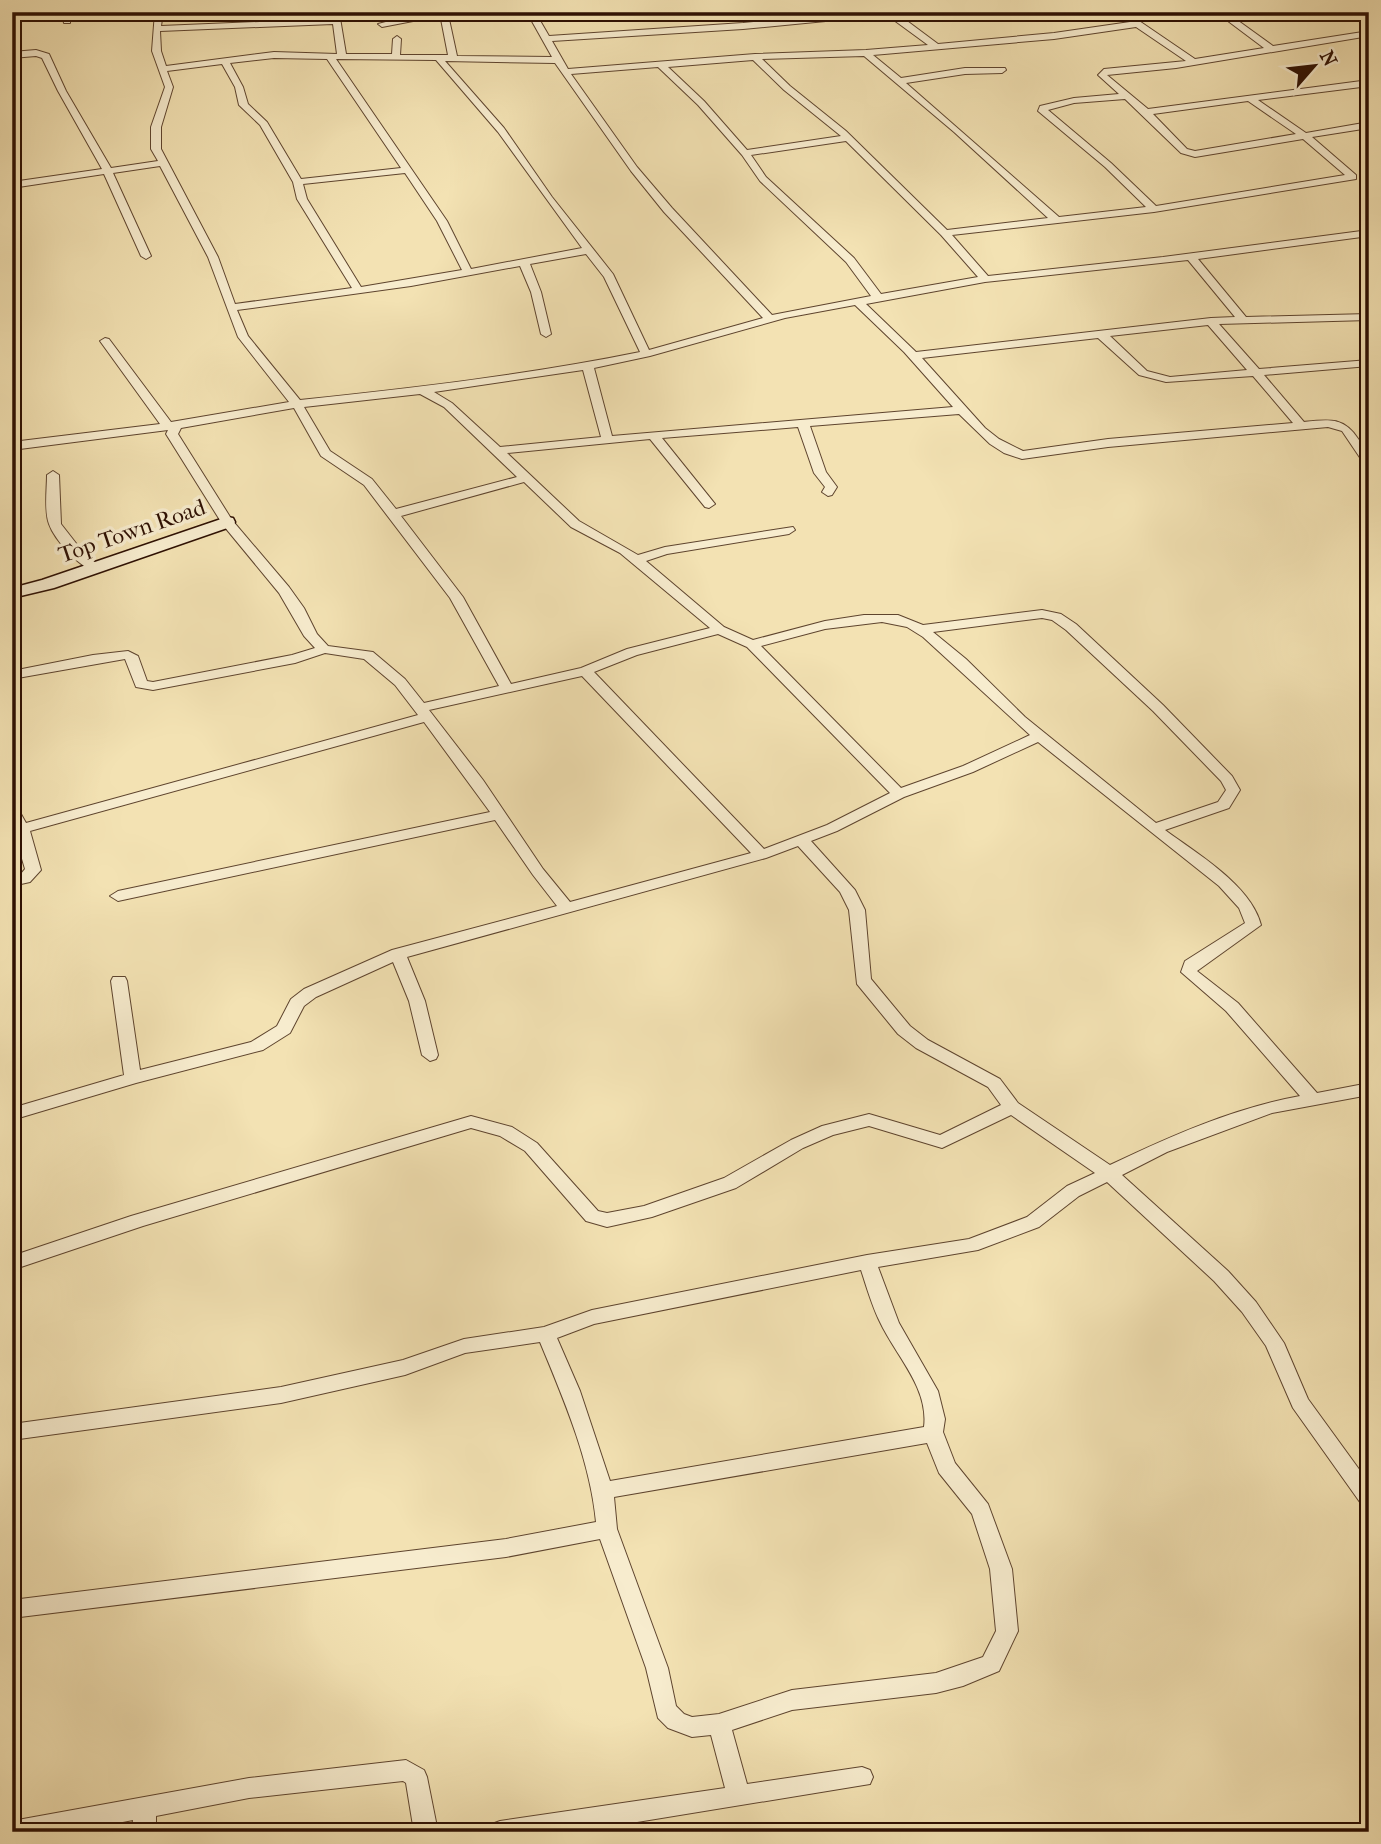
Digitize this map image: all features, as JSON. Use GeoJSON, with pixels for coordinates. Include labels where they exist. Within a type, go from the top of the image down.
{"type":"FeatureCollection","features":[{"type":"Feature","properties":{"kind":"street"},"geometry":{"type":"LineString","coordinates":[[159,12],[153,42],[169,91],[160,110],[155,137],[163,163],[213,257],[243,337],[297,404],[325,453],[359,474],[456,597],[508,689]]}},
{"type":"Feature","properties":{"kind":"street"},"geometry":{"type":"LineString","coordinates":[[382,24],[412,18],[444,19],[531,12],[565,72],[634,169],[668,210],[769,318]]}},
{"type":"Feature","properties":{"kind":"street"},"geometry":{"type":"LineString","coordinates":[[547,39],[743,26],[888,12],[937,47]]}},
{"type":"Feature","properties":{"kind":"street"},"geometry":{"type":"LineString","coordinates":[[1120,12],[1193,62]]}},
{"type":"Feature","properties":{"kind":"street"},"geometry":{"type":"LineString","coordinates":[[1220,12],[1271,49]]}},
{"type":"Feature","properties":{"kind":"street"},"geometry":{"type":"LineString","coordinates":[[265,14],[269,24]]}},
{"type":"Feature","properties":{"kind":"street"},"geometry":{"type":"LineString","coordinates":[[157,29],[269,24],[336,16],[342,55]]}},
{"type":"Feature","properties":{"kind":"street"},"geometry":{"type":"LineString","coordinates":[[444,19],[453,50],[452,59]]}},
{"type":"Feature","properties":{"kind":"street"},"geometry":{"type":"LineString","coordinates":[[565,72],[755,57],[866,53],[1054,36],[1136,24]]}},
{"type":"Feature","properties":{"kind":"street"},"geometry":{"type":"LineString","coordinates":[[1369,33],[1102,75],[1146,112],[1184,151],[1195,154],[1369,125]]}},
{"type":"Feature","properties":{"kind":"street"},"geometry":{"type":"LineString","coordinates":[[396,57],[397,38]]}},
{"type":"Feature","properties":{"kind":"street"},"geometry":{"type":"LineString","coordinates":[[12,55],[36,53],[46,56],[107,171],[146,256]]}},
{"type":"Feature","properties":{"kind":"street"},"geometry":{"type":"LineString","coordinates":[[866,53],[1055,219]]}},
{"type":"Feature","properties":{"kind":"street"},"geometry":{"type":"LineString","coordinates":[[163,69],[274,55],[560,60]]}},
{"type":"Feature","properties":{"kind":"street"},"geometry":{"type":"LineString","coordinates":[[329,55],[442,221],[468,273]]}},
{"type":"Feature","properties":{"kind":"street"},"geometry":{"type":"LineString","coordinates":[[755,57],[846,138],[945,233],[985,279]]}},
{"type":"Feature","properties":{"kind":"street"},"geometry":{"type":"LineString","coordinates":[[439,59],[502,130],[548,199],[608,276],[646,354]]}},
{"type":"Feature","properties":{"kind":"street"},"geometry":{"type":"LineString","coordinates":[[225,61],[239,87],[244,105],[264,124],[298,182],[302,198],[358,290]]}},
{"type":"Feature","properties":{"kind":"street"},"geometry":{"type":"LineString","coordinates":[[660,64],[701,103],[745,153],[763,179],[850,260],[878,298]]}},
{"type":"Feature","properties":{"kind":"street"},"geometry":{"type":"LineString","coordinates":[[900,81],[965,71],[1002,70]]}},
{"type":"Feature","properties":{"kind":"street"},"geometry":{"type":"LineString","coordinates":[[1146,112],[1369,83]]}},
{"type":"Feature","properties":{"kind":"street"},"geometry":{"type":"LineString","coordinates":[[1127,96],[1068,102],[1048,106],[1043,108],[1043,111],[1108,164],[1154,209]]}},
{"type":"Feature","properties":{"kind":"street"},"geometry":{"type":"LineString","coordinates":[[945,233],[1154,209],[1353,177],[1305,136],[1252,100]]}},
{"type":"Feature","properties":{"kind":"street"},"geometry":{"type":"LineString","coordinates":[[745,153],[846,138]]}},
{"type":"Feature","properties":{"kind":"street"},"geometry":{"type":"LineString","coordinates":[[12,185],[163,163]]}},
{"type":"Feature","properties":{"kind":"street"},"geometry":{"type":"LineString","coordinates":[[298,182],[409,170]]}},
{"type":"Feature","properties":{"kind":"street"},"geometry":{"type":"LineString","coordinates":[[12,446],[172,426],[297,404],[461,386],[588,366],[646,354],[769,318],[985,279],[1191,257],[1262,245],[1369,233]]}},
{"type":"Feature","properties":{"kind":"street"},"geometry":{"type":"LineString","coordinates":[[231,307],[468,273],[589,250]]}},
{"type":"Feature","properties":{"kind":"street"},"geometry":{"type":"LineString","coordinates":[[1191,257],[1241,318]]}},
{"type":"Feature","properties":{"kind":"street"},"geometry":{"type":"LineString","coordinates":[[524,263],[536,292],[546,334]]}},
{"type":"Feature","properties":{"kind":"street"},"geometry":{"type":"LineString","coordinates":[[858,302],[913,356],[962,410],[1003,447],[1022,455],[1108,443],[1300,424],[1339,424],[1346,429],[1369,462]]}},
{"type":"Feature","properties":{"kind":"street"},"geometry":{"type":"LineString","coordinates":[[913,356],[1241,318],[1369,317]]}},
{"type":"Feature","properties":{"kind":"street"},"geometry":{"type":"LineString","coordinates":[[1211,321],[1300,424]]}},
{"type":"Feature","properties":{"kind":"street"},"geometry":{"type":"LineString","coordinates":[[1101,334],[1143,373],[1157,378],[1187,380],[1369,363]]}},
{"type":"Feature","properties":{"kind":"street"},"geometry":{"type":"LineString","coordinates":[[105,341],[172,426],[172,434],[179,448],[227,522],[284,590],[311,636],[324,649]]}},
{"type":"Feature","properties":{"kind":"street"},"geometry":{"type":"LineString","coordinates":[[588,366],[607,439]]}},
{"type":"Feature","properties":{"kind":"street"},"geometry":{"type":"LineString","coordinates":[[421,390],[448,405],[575,524],[599,535],[636,559],[689,601],[719,630],[752,645],[899,794]]}},
{"type":"Feature","properties":{"kind":"street"},"geometry":{"type":"LineString","coordinates":[[496,451],[607,439],[962,410]]}},
{"type":"Feature","properties":{"kind":"street"},"geometry":{"type":"LineString","coordinates":[[803,423],[820,473],[831,487],[828,492]]}},
{"type":"Feature","properties":{"kind":"street"},"geometry":{"type":"LineString","coordinates":[[653,435],[709,503]]}},
{"type":"Feature","properties":{"kind":"street"},"geometry":{"type":"LineString","coordinates":[[53,475],[55,524],[81,559],[94,568]]}},
{"type":"Feature","properties":{"kind":"street"},"geometry":{"type":"LineString","coordinates":[[393,514],[526,478]]}},
{"type":"Feature","properties":{"kind":"street","name":"Top Town Road"},"geometry":{"type":"LineString","coordinates":[[12,593],[227,522]]}},
{"type":"Feature","properties":{"kind":"street"},"geometry":{"type":"LineString","coordinates":[[636,559],[678,548],[789,530]]}},
{"type":"Feature","properties":{"kind":"street"},"geometry":{"type":"LineString","coordinates":[[923,629],[1042,614],[1056,617],[1071,627],[1158,708],[1227,779],[1233,790],[1224,805],[1155,828]]}},
{"type":"Feature","properties":{"kind":"street"},"geometry":{"type":"LineString","coordinates":[[752,645],[852,620],[899,619],[923,629],[1040,736],[1224,883],[1251,915],[1253,925],[1191,965],[1189,972],[1232,1007],[1314,1100]]}},
{"type":"Feature","properties":{"kind":"street"},"geometry":{"type":"LineString","coordinates":[[22,829],[508,689],[585,671],[632,652],[719,630]]}},
{"type":"Feature","properties":{"kind":"street"},"geometry":{"type":"LineString","coordinates":[[12,676],[93,659],[128,655],[133,659],[141,684],[153,686],[295,659],[324,649],[368,655],[400,682],[500,814],[538,872],[566,907]]}},
{"type":"Feature","properties":{"kind":"street"},"geometry":{"type":"LineString","coordinates":[[585,671],[761,855]]}},
{"type":"Feature","properties":{"kind":"street"},"geometry":{"type":"LineString","coordinates":[[12,1114],[132,1078],[257,1046],[284,1029],[298,1003],[310,993],[398,954],[761,855],[832,828],[899,794],[968,769],[1040,736]]}},
{"type":"Feature","properties":{"kind":"street"},"geometry":{"type":"LineString","coordinates":[[12,810],[22,829],[33,870],[24,879],[12,881]]}},
{"type":"Feature","properties":{"kind":"street"},"geometry":{"type":"LineString","coordinates":[[118,896],[500,814]]}},
{"type":"Feature","properties":{"kind":"street"},"geometry":{"type":"LineString","coordinates":[[800,839],[847,890],[857,911],[863,980],[904,1030],[922,1044],[994,1083],[1012,1107],[1040,1129],[1110,1174],[1221,1276],[1249,1307],[1273,1343],[1300,1403],[1369,1499]]}},
{"type":"Feature","properties":{"kind":"street"},"geometry":{"type":"LineString","coordinates":[[398,954],[417,1001],[430,1055]]}},
{"type":"Feature","properties":{"kind":"street"},"geometry":{"type":"LineString","coordinates":[[119,981],[132,1078]]}},
{"type":"Feature","properties":{"kind":"street"},"geometry":{"type":"LineString","coordinates":[[12,1432],[282,1395],[405,1367],[464,1346],[546,1334],[592,1317],[867,1262],[971,1245],[1032,1222],[1073,1191],[1161,1148],[1228,1121],[1270,1107],[1369,1089]]}},
{"type":"Feature","properties":{"kind":"street"},"geometry":{"type":"LineString","coordinates":[[12,1263],[137,1221],[471,1122],[506,1131],[531,1147],[592,1216],[607,1220],[646,1212],[730,1183],[828,1129],[869,1120],[942,1142],[1012,1107]]}},
{"type":"Feature","properties":{"kind":"street"},"geometry":{"type":"LineString","coordinates":[[546,1334],[570,1391],[603,1490],[607,1529],[657,1668],[667,1711],[676,1721],[692,1727],[719,1724],[792,1700],[936,1683],[963,1676],[991,1664],[1007,1631],[1001,1569],[981,1510],[946,1467],[933,1433],[937,1419],[926,1387],[889,1322],[867,1262]]}},
{"type":"Feature","properties":{"kind":"street"},"geometry":{"type":"LineString","coordinates":[[603,1490],[919,1438],[933,1433]]}},
{"type":"Feature","properties":{"kind":"street"},"geometry":{"type":"LineString","coordinates":[[12,1609],[467,1553],[607,1529]]}},
{"type":"Feature","properties":{"kind":"street"},"geometry":{"type":"LineString","coordinates":[[719,1724],[739,1796]]}},
{"type":"Feature","properties":{"kind":"street"},"geometry":{"type":"LineString","coordinates":[[12,1832],[249,1788],[406,1770],[416,1777],[426,1832]]}},
{"type":"Feature","properties":{"kind":"street"},"geometry":{"type":"LineString","coordinates":[[500,1832],[557,1828],[862,1777]]}},
{"type":"Feature","properties":{"kind":"street"},"geometry":{"type":"LineString","coordinates":[[144,1832],[145,1807]]}}]}
